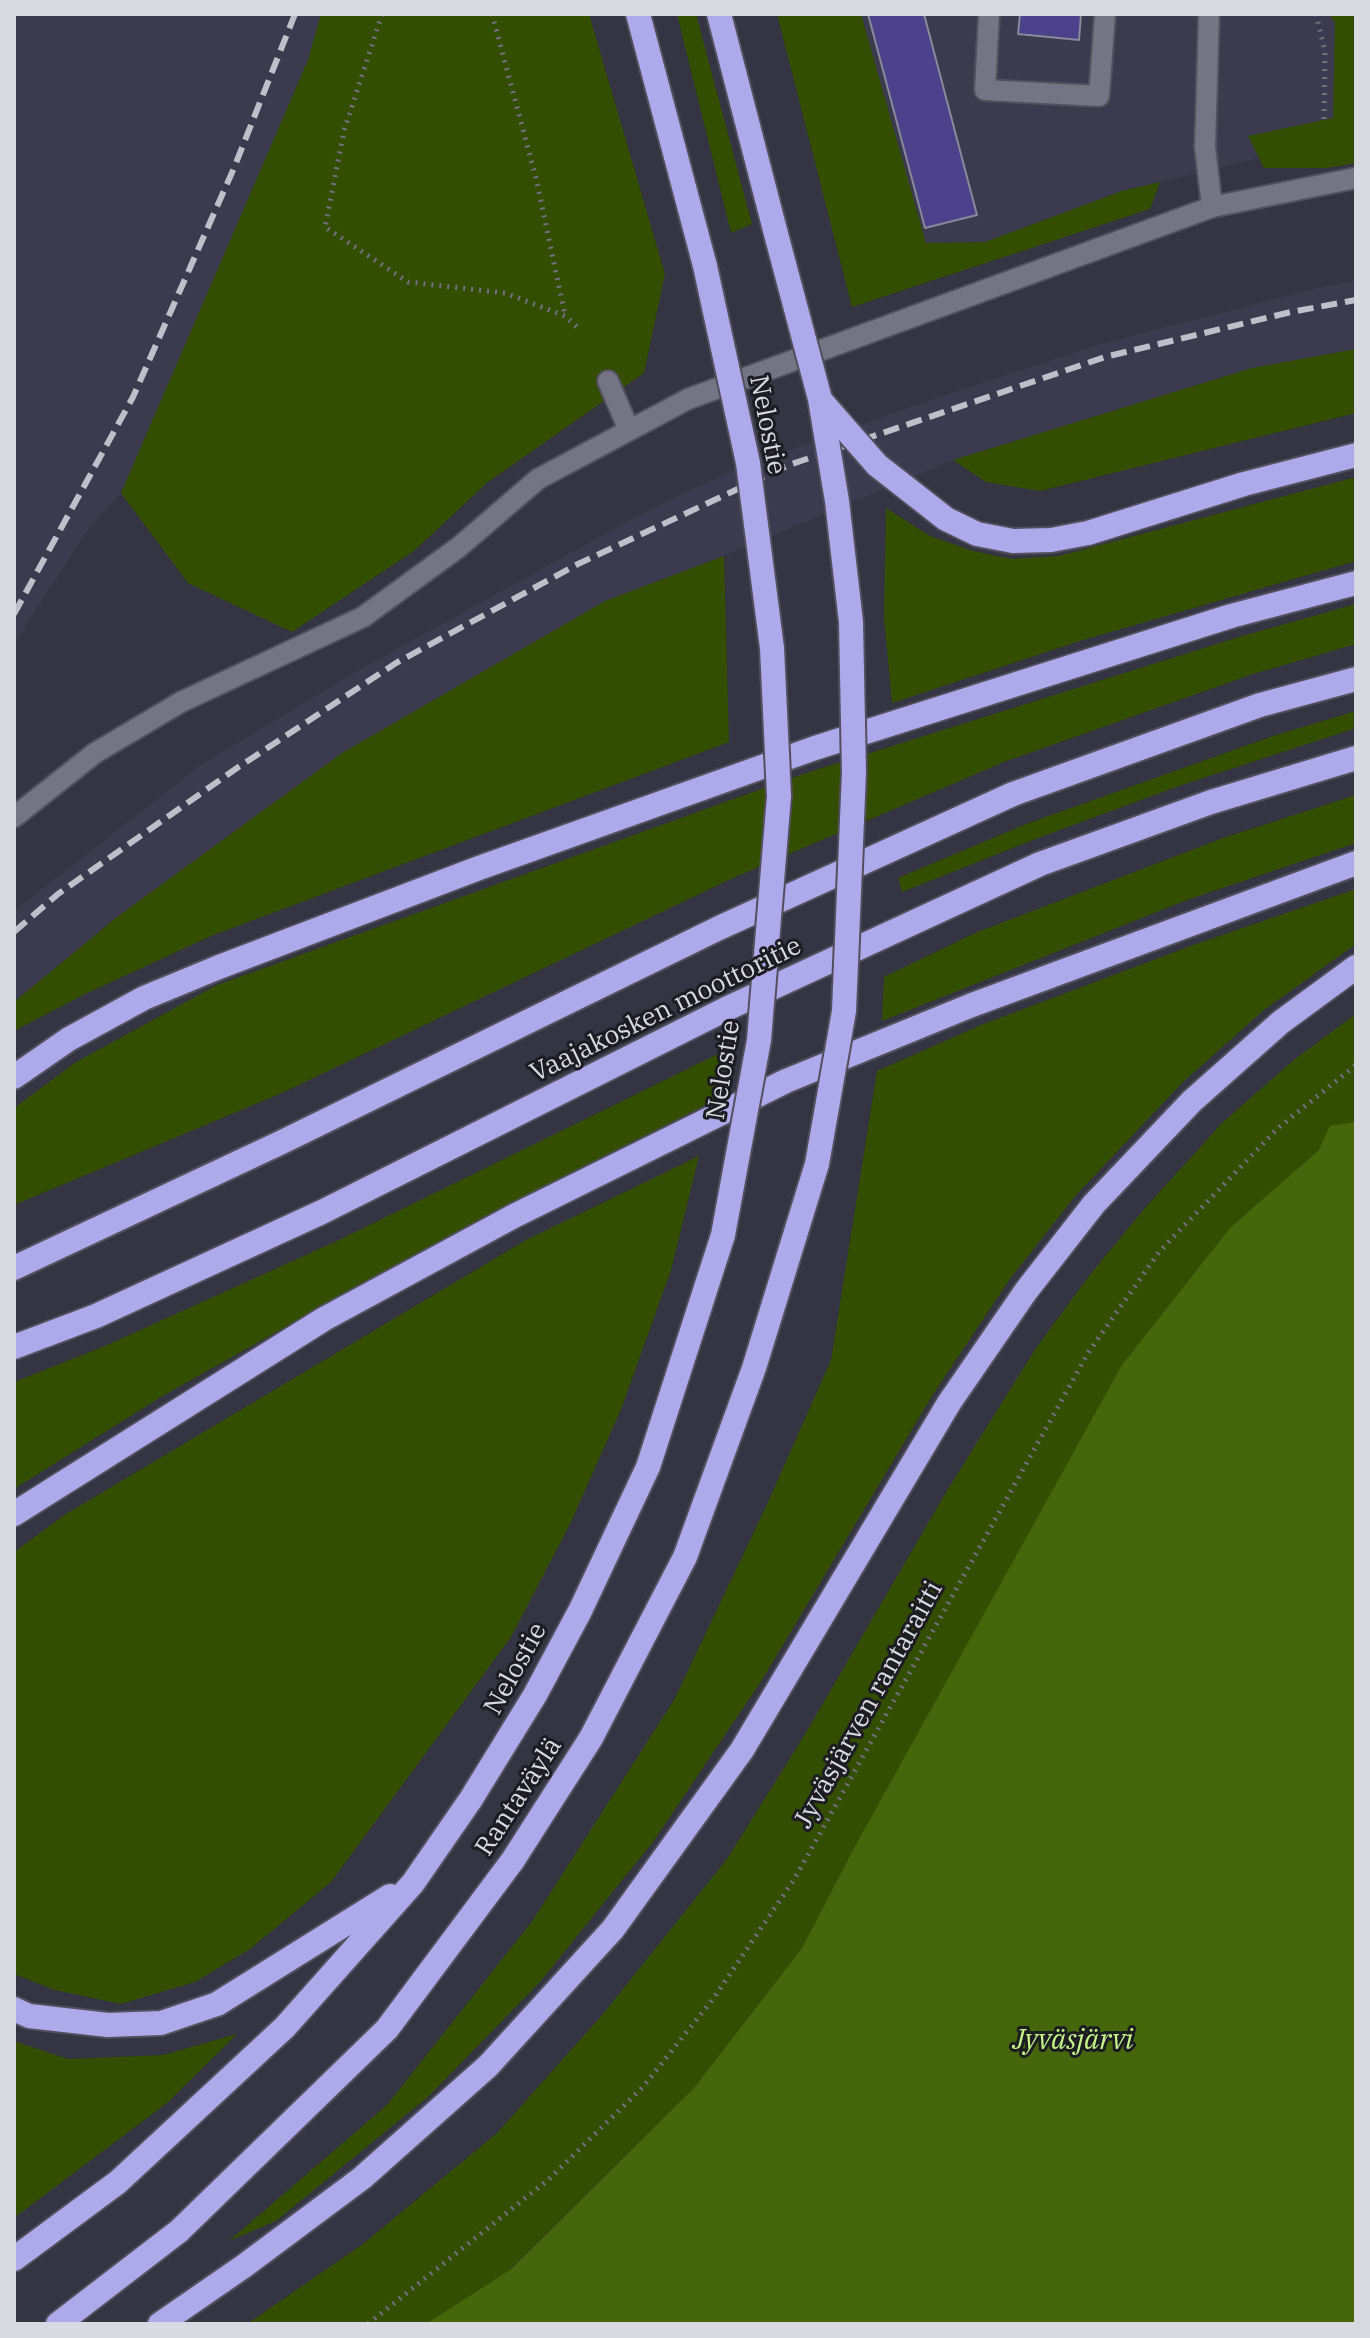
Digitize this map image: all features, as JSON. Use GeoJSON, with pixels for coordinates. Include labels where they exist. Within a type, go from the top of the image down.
{"type":"FeatureCollection","features":[{"type":"Feature","properties":{"kind":"highway","name":"Nelostie"},"geometry":{"type":"LineString","coordinates":[[413,1883],[471,1799],[535,1695],[580,1611],[648,1467],[723,1235],[759,1040],[779,796],[772,648],[748,463],[705,266],[638,14]]}},
{"type":"Feature","properties":{"kind":"highway","name":"Nelostie"},"geometry":{"type":"LineString","coordinates":[[719,14],[820,399],[837,501],[851,622],[854,772],[844,1011],[817,1164]]}},
{"type":"Feature","properties":{"kind":"highway"},"geometry":{"type":"LineString","coordinates":[[820,399],[877,465],[946,519],[977,534],[1013,541],[1051,540],[1088,533],[1244,484],[1356,455]]}},
{"type":"Feature","properties":{"kind":"highway"},"geometry":{"type":"LineString","coordinates":[[14,1077],[69,1039],[144,998],[479,868],[815,748],[1231,616],[1356,583]]}},
{"type":"Feature","properties":{"kind":"highway","name":"Vaajakosken moottoritie"},"geometry":{"type":"LineString","coordinates":[[23,1264],[282,1142],[719,928],[1013,794],[1260,705],[1356,679]]}},
{"type":"Feature","properties":{"kind":"highway","name":"Vaajakosken moottoritie"},"geometry":{"type":"LineString","coordinates":[[14,1347],[96,1316],[322,1212],[726,1009],[1040,864],[1211,802],[1356,758]]}},
{"type":"Feature","properties":{"kind":"highway"},"geometry":{"type":"LineString","coordinates":[[14,1514],[324,1319],[514,1216],[786,1081],[972,1005],[1356,863]]}},
{"type":"Feature","properties":{"kind":"highway"},"geometry":{"type":"LineString","coordinates":[[160,2324],[244,2266],[374,2168],[488,2066],[613,1929],[742,1750],[949,1403],[1026,1291],[1094,1204],[1192,1101],[1281,1022],[1356,967]]}},
{"type":"Feature","properties":{"kind":"highway","name":"Rantaväylä"},"geometry":{"type":"LineString","coordinates":[[58,2324],[179,2231],[387,2029],[513,1860],[591,1738],[685,1557],[754,1368],[817,1164]]}},
{"type":"Feature","properties":{"kind":"highway"},"geometry":{"type":"LineString","coordinates":[[14,2009],[29,2016],[108,2025],[161,2023],[217,2004],[413,1883]]}},
{"type":"Feature","properties":{"kind":"highway"},"geometry":{"type":"LineString","coordinates":[[14,2259],[118,2182],[285,2027],[413,1883]]}},
{"type":"Feature","properties":{"kind":"street"},"geometry":{"type":"LineString","coordinates":[[989,14],[985,90],[1099,96],[1105,14]]}},
{"type":"Feature","properties":{"kind":"street"},"geometry":{"type":"LineString","coordinates":[[1209,14],[1205,147],[1212,207]]}},
{"type":"Feature","properties":{"kind":"street"},"geometry":{"type":"LineString","coordinates":[[14,817],[95,753],[181,702],[363,617],[459,547],[538,479],[688,399],[1212,207],[1356,178]]}},
{"type":"Feature","properties":{"kind":"street"},"geometry":{"type":"LineString","coordinates":[[608,381],[629,430]]}},
{"type":"Feature","properties":{"kind":"path"},"geometry":{"type":"LineString","coordinates":[[382,14],[344,131],[325,227],[408,282],[505,293],[565,316],[577,327]]}},
{"type":"Feature","properties":{"kind":"path"},"geometry":{"type":"LineString","coordinates":[[492,14],[536,178],[565,316]]}},
{"type":"Feature","properties":{"kind":"path"},"geometry":{"type":"LineString","coordinates":[[1316,14],[1325,51],[1324,124]]}},
{"type":"Feature","properties":{"kind":"path","name":"Jyväsjärven rantaraitti"},"geometry":{"type":"LineString","coordinates":[[368,2324],[549,2179],[642,2088],[713,1999],[795,1878],[1088,1353],[1159,1252],[1278,1128],[1356,1065]]}},
{"type":"Feature","properties":{"kind":"shaded area"},"geometry":{"type":"Polygon","coordinates":[[[14,14],[321,14],[308,60],[121,493],[89,528],[14,644],[14,14]]]}},
{"type":"Feature","properties":{"kind":"shaded area"},"geometry":{"type":"Polygon","coordinates":[[[321,14],[589,14],[665,274],[644,373],[488,482],[414,551],[292,632],[188,583],[121,493],[308,60],[321,14]]]}},
{"type":"Feature","properties":{"kind":"shaded area"},"geometry":{"type":"Polygon","coordinates":[[[677,14],[696,14],[752,224],[731,233],[677,14]]]}},
{"type":"Feature","properties":{"kind":"shaded area"},"geometry":{"type":"Polygon","coordinates":[[[777,14],[861,14],[926,243],[985,242],[1122,191],[1160,182],[1150,209],[852,307],[777,14]]]}},
{"type":"Feature","properties":{"kind":"shaded area"},"geometry":{"type":"Polygon","coordinates":[[[861,14],[1356,14],[1356,135],[1122,191],[985,242],[925,243],[861,14]]]}},
{"type":"Feature","properties":{"kind":"shaded area"},"geometry":{"type":"Polygon","coordinates":[[[1329,14],[1356,14],[1356,163],[1327,168],[1264,168],[1248,136],[1333,118],[1335,22],[1329,14]]]}},
{"type":"Feature","properties":{"kind":"shaded area"},"geometry":{"type":"Polygon","coordinates":[[[1356,281],[1356,349],[1252,368],[953,460],[724,556],[605,601],[342,753],[117,917],[14,1002],[14,911],[201,765],[366,666],[632,519],[730,471],[945,395],[1104,343],[1356,281]]]}},
{"type":"Feature","properties":{"kind":"shaded area"},"geometry":{"type":"Polygon","coordinates":[[[1356,349],[1356,413],[1040,491],[986,482],[953,460],[1252,368],[1356,349]]]}},
{"type":"Feature","properties":{"kind":"shaded area"},"geometry":{"type":"Polygon","coordinates":[[[1356,477],[1356,561],[1083,640],[892,703],[884,617],[886,508],[930,536],[973,551],[1012,559],[1059,556],[1356,477]]]}},
{"type":"Feature","properties":{"kind":"shaded area"},"geometry":{"type":"Polygon","coordinates":[[[724,556],[729,742],[211,936],[83,995],[14,1031],[14,1002],[117,917],[342,753],[605,601],[724,556]]]}},
{"type":"Feature","properties":{"kind":"shaded area"},"geometry":{"type":"Polygon","coordinates":[[[1356,604],[1356,644],[1253,674],[1004,762],[733,878],[282,1093],[14,1205],[14,1108],[76,1062],[217,985],[803,774],[1239,637],[1356,604]]]}},
{"type":"Feature","properties":{"kind":"shaded area"},"geometry":{"type":"Polygon","coordinates":[[[1356,711],[1356,728],[1179,786],[902,892],[898,878],[1026,824],[1273,736],[1356,711]]]}},
{"type":"Feature","properties":{"kind":"shaded area"},"geometry":{"type":"Polygon","coordinates":[[[1356,795],[1356,843],[1187,900],[882,1021],[884,977],[975,933],[1223,838],[1356,795]]]}},
{"type":"Feature","properties":{"kind":"shaded area"},"geometry":{"type":"Polygon","coordinates":[[[1356,889],[1356,944],[1264,1010],[1183,1082],[1076,1195],[1010,1279],[932,1396],[762,1680],[653,1842],[540,1982],[429,2096],[276,2221],[229,2241],[387,2105],[533,1920],[674,1700],[769,1500],[831,1360],[877,1071],[981,1025],[1196,944],[1356,889]]]}},
{"type":"Feature","properties":{"kind":"shaded area"},"geometry":{"type":"Polygon","coordinates":[[[1356,1014],[1356,1917],[853,1851],[802,1948],[694,2088],[510,2269],[567,2324],[247,2324],[363,2244],[497,2133],[603,2014],[727,1859],[804,1736],[948,1489],[1036,1348],[1089,1276],[1222,1123],[1295,1059],[1356,1014]]]}},
{"type":"Feature","properties":{"kind":"shaded area"},"geometry":{"type":"Polygon","coordinates":[[[726,1050],[719,1098],[512,1202],[317,1309],[161,1397],[14,1489],[14,1382],[105,1346],[339,1240],[726,1050]]]}},
{"type":"Feature","properties":{"kind":"shaded area"},"geometry":{"type":"Polygon","coordinates":[[[699,1156],[671,1270],[622,1407],[570,1524],[511,1637],[331,1882],[250,1949],[195,1982],[121,2004],[55,1990],[14,1974],[14,1552],[66,1514],[526,1240],[699,1156]]]}},
{"type":"Feature","properties":{"kind":"shaded area"},"geometry":{"type":"Polygon","coordinates":[[[237,2034],[167,2103],[14,2218],[14,2041],[68,2059],[163,2055],[237,2034]]]}},
{"type":"Feature","properties":{"kind":"water","name":"Jyväsjärvi"},"geometry":{"type":"Polygon","coordinates":[[[1356,1122],[1356,2324],[426,2324],[510,2270],[694,2088],[802,1948],[853,1850],[1122,1365],[1230,1228],[1319,1150],[1330,1126],[1356,1122]]]}},
{"type":"Feature","properties":{"kind":"building"},"geometry":{"type":"Polygon","coordinates":[[[868,14],[924,14],[977,215],[925,228],[868,14]]]}},
{"type":"Feature","properties":{"kind":"building"},"geometry":{"type":"Polygon","coordinates":[[[1020,14],[1081,14],[1079,40],[1018,34],[1020,14]]]}},
{"type":"Feature","properties":{"kind":"railway"},"geometry":{"type":"LineString","coordinates":[[14,614],[133,397],[234,168],[295,14]]}},
{"type":"Feature","properties":{"kind":"railway"},"geometry":{"type":"LineString","coordinates":[[14,932],[58,894],[237,768],[396,663],[578,564],[789,465],[1105,357],[1291,312],[1356,300]]}}]}
